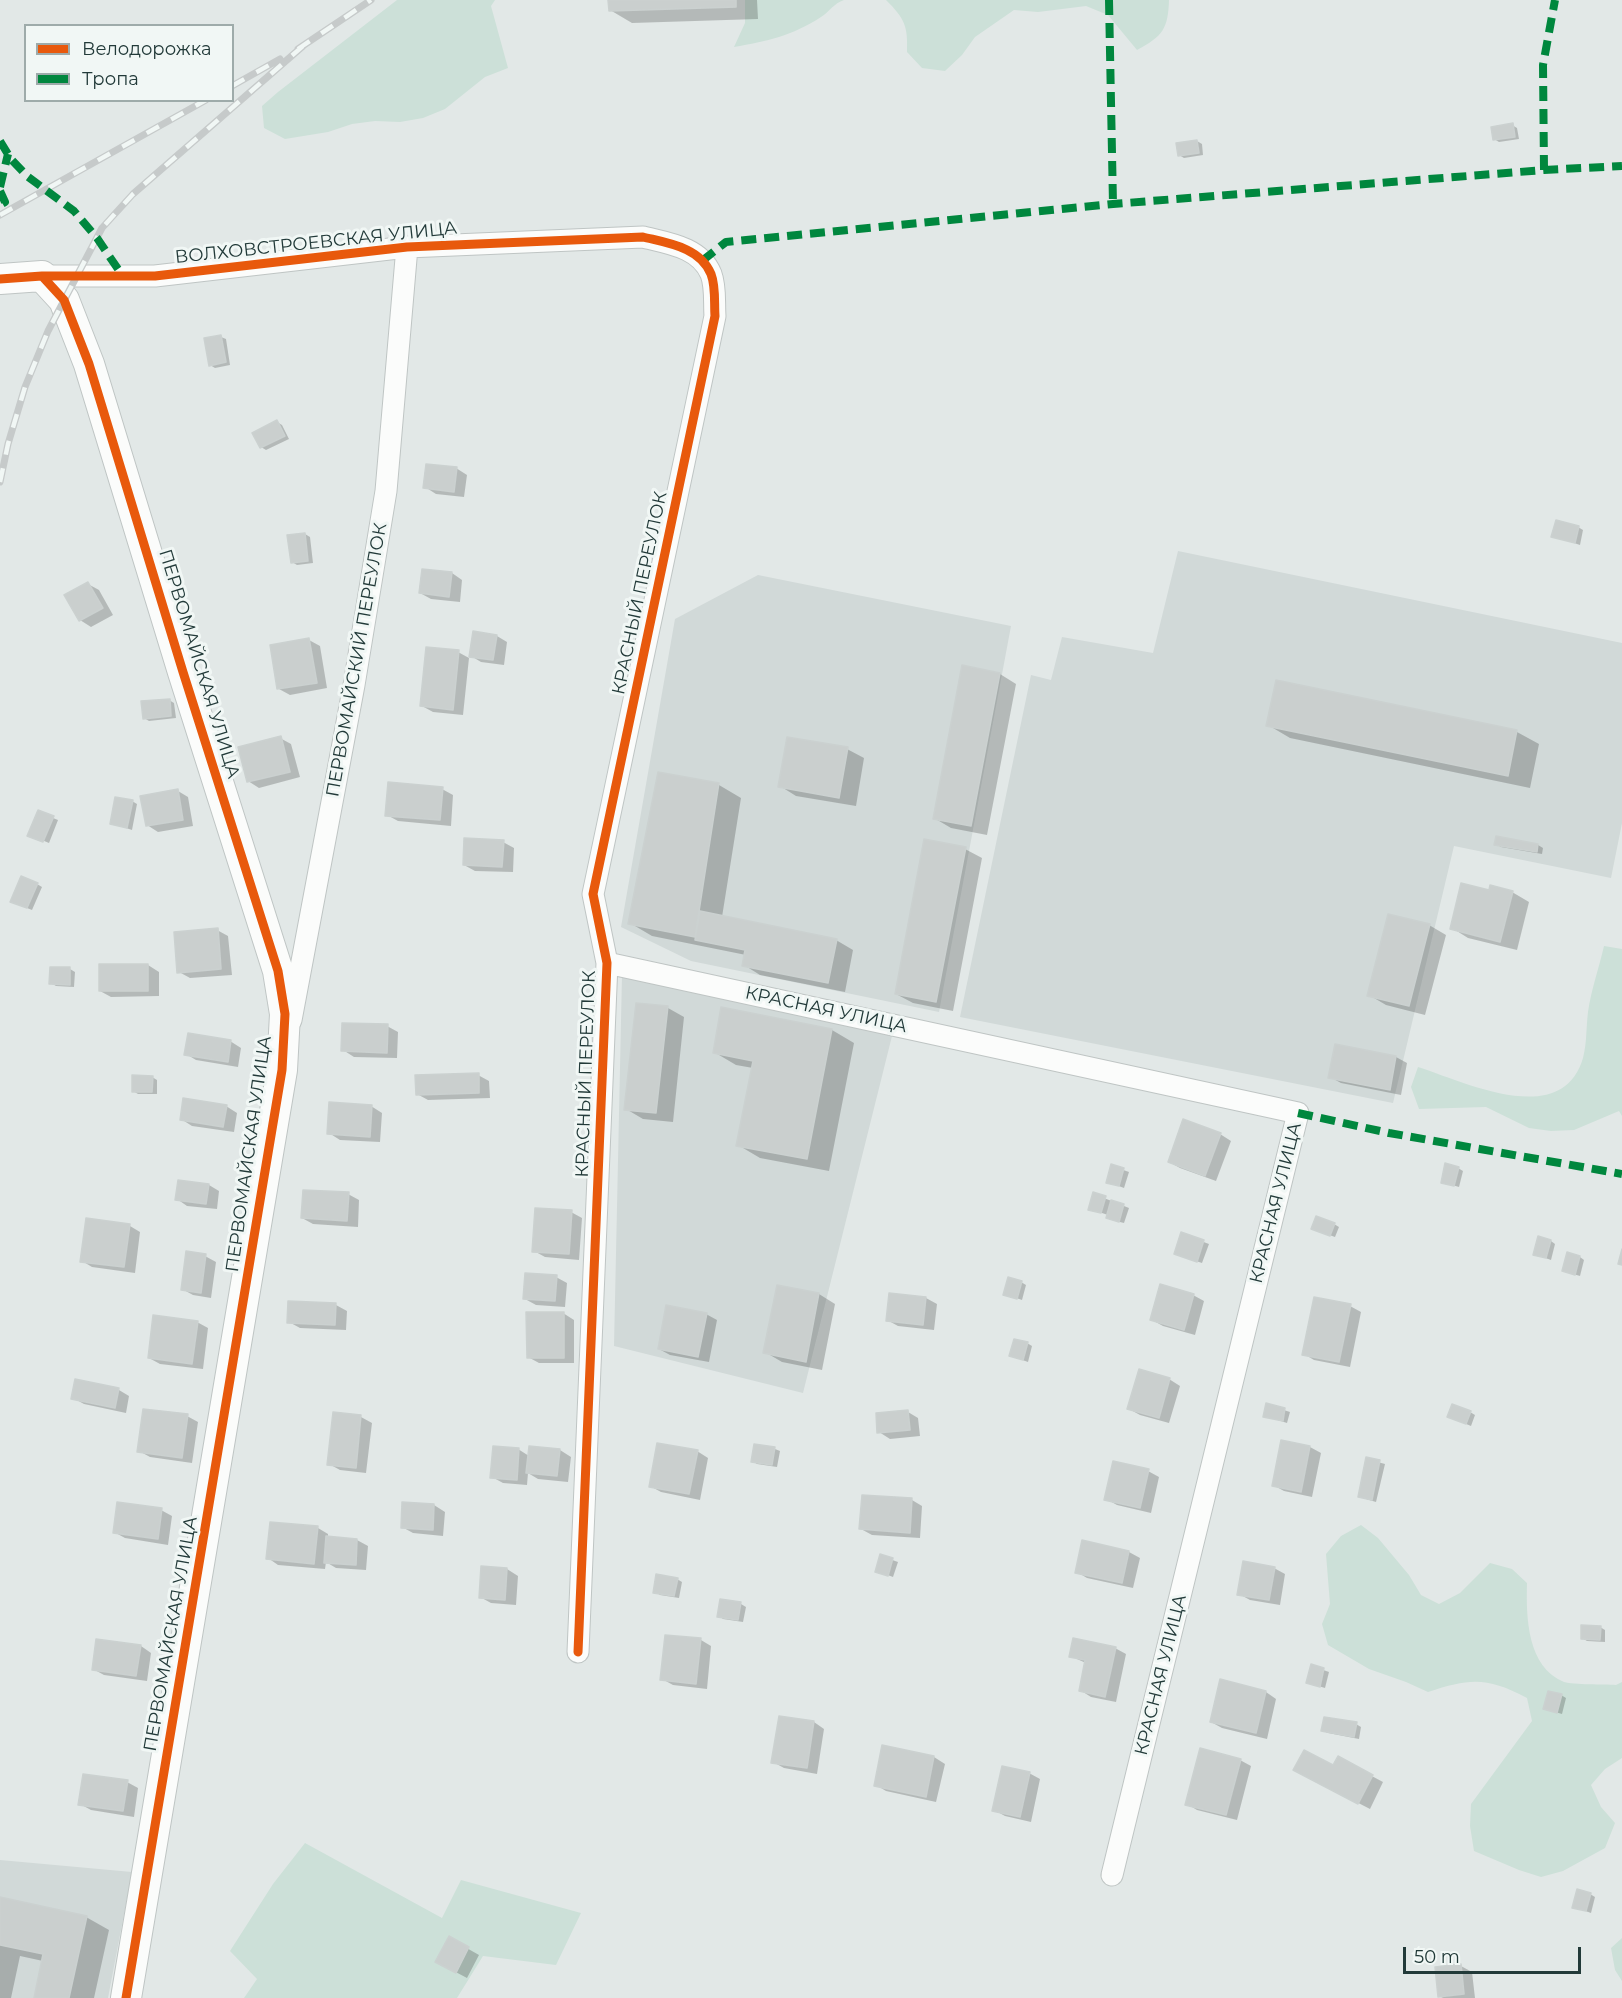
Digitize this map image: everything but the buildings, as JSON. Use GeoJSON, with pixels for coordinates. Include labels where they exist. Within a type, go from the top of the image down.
{"type":"FeatureCollection","features":[{"type":"Feature","properties":{"kind":"street","name":"ВОЛХОВСТРОЕВСКАЯ УЛИЦА"},"geometry":{"type":"LineString","coordinates":[[0,279],[42,276],[154,276],[408,247],[643,237],[680,246],[702,261]]}},
{"type":"Feature","properties":{"kind":"street","name":"ПЕРВОМАЙСКИЙ ПЕРЕУЛОК"},"geometry":{"type":"LineString","coordinates":[[282,1070],[354,685],[386,491],[408,247]]}},
{"type":"Feature","properties":{"kind":"street","name":"КРАСНЫЙ ПЕРЕУЛОК"},"geometry":{"type":"LineString","coordinates":[[578,1652],[607,963],[594,894],[715,316],[711,273],[702,261]]}},
{"type":"Feature","properties":{"kind":"street","name":"ПЕРВОМАЙСКАЯ УЛИЦА"},"geometry":{"type":"LineString","coordinates":[[42,276],[64,300],[89,364],[183,672],[278,971],[285,1014],[282,1070],[126,1998]]}},
{"type":"Feature","properties":{"kind":"street","name":"КРАСНАЯ УЛИЦА"},"geometry":{"type":"LineString","coordinates":[[607,963],[1298,1113],[1112,1875]]}},
{"type":"Feature","properties":{"kind":"shaded area"},"geometry":{"type":"Polygon","coordinates":[[[1178,551],[1622,643],[1622,823],[1611,878],[1454,846],[1393,1103],[960,1017],[1031,675],[1051,680],[1062,637],[1153,653],[1178,551]]]}},
{"type":"Feature","properties":{"kind":"shaded area"},"geometry":{"type":"Polygon","coordinates":[[[758,575],[1011,626],[939,1012],[691,961],[621,927],[675,619],[758,575]]]}},
{"type":"Feature","properties":{"kind":"shaded area"},"geometry":{"type":"Polygon","coordinates":[[[622,975],[892,1036],[803,1393],[614,1346],[622,975]]]}},
{"type":"Feature","properties":{"kind":"shaded area"},"geometry":{"type":"Polygon","coordinates":[[[0,1860],[132,1872],[108,1998],[0,1998],[0,1860]]]}},
{"type":"Feature","properties":{"kind":"green space"},"geometry":{"type":"Polygon","coordinates":[[[397,0],[495,0],[491,6],[508,68],[485,77],[445,109],[423,118],[400,122],[375,121],[352,124],[328,132],[285,139],[264,128],[262,106],[397,0]]]}},
{"type":"Feature","properties":{"kind":"green space"},"geometry":{"type":"Polygon","coordinates":[[[745,0],[844,0],[800,29],[768,40],[734,47],[745,23],[745,0]]]}},
{"type":"Feature","properties":{"kind":"green space"},"geometry":{"type":"Polygon","coordinates":[[[886,0],[1169,0],[1167,18],[1162,31],[1137,50],[1108,15],[1086,6],[1038,12],[1014,10],[975,37],[962,55],[945,71],[922,68],[907,52],[904,23],[886,0]]]}},
{"type":"Feature","properties":{"kind":"green space"},"geometry":{"type":"Polygon","coordinates":[[[1604,946],[1622,949],[1622,1116],[1619,1111],[1574,1130],[1551,1131],[1529,1128],[1486,1107],[1419,1109],[1411,1087],[1418,1067],[1485,1090],[1510,1095],[1534,1096],[1555,1092],[1572,1080],[1583,1058],[1589,1004],[1604,946]]]}},
{"type":"Feature","properties":{"kind":"green space"},"geometry":{"type":"Polygon","coordinates":[[[1361,1525],[1378,1538],[1409,1575],[1421,1595],[1439,1604],[1460,1593],[1490,1563],[1512,1569],[1527,1583],[1527,1611],[1531,1640],[1542,1665],[1564,1682],[1616,1685],[1622,1682],[1622,1758],[1605,1769],[1591,1785],[1601,1807],[1615,1823],[1605,1848],[1563,1871],[1541,1877],[1474,1851],[1470,1826],[1471,1804],[1532,1721],[1527,1698],[1501,1686],[1479,1682],[1456,1684],[1428,1692],[1369,1669],[1328,1645],[1322,1624],[1330,1604],[1326,1554],[1341,1536],[1361,1525]]]}},
{"type":"Feature","properties":{"kind":"green space"},"geometry":{"type":"Polygon","coordinates":[[[305,1843],[442,1918],[461,1880],[581,1913],[556,1965],[483,1956],[457,1998],[244,1998],[257,1979],[230,1951],[273,1884],[305,1843]]]}},
{"type":"Feature","properties":{"kind":"green space"},"geometry":{"type":"Polygon","coordinates":[[[1622,1938],[1622,1981],[1615,1970],[1611,1948],[1622,1938]]]}},
{"type":"Feature","properties":{"kind":"railway"},"geometry":{"type":"LineString","coordinates":[[298,49],[371,0]]}},
{"type":"Feature","properties":{"kind":"railway"},"geometry":{"type":"LineString","coordinates":[[0,482],[8,444],[25,387],[48,331],[102,228],[133,194],[303,46]]}},
{"type":"Feature","properties":{"kind":"railway"},"geometry":{"type":"LineString","coordinates":[[234,85],[280,59]]}},
{"type":"Feature","properties":{"kind":"railway"},"geometry":{"type":"LineString","coordinates":[[0,215],[202,102]]}},
{"type":"Feature","properties":{"kind":"marked path"},"geometry":{"type":"LineString","coordinates":[[1109,0],[1113,204]]}},
{"type":"Feature","properties":{"kind":"marked path"},"geometry":{"type":"LineString","coordinates":[[1544,170],[1543,65],[1555,0]]}},
{"type":"Feature","properties":{"kind":"marked path"},"geometry":{"type":"LineString","coordinates":[[0,141],[11,159],[27,176],[74,211],[97,238],[122,275]]}},
{"type":"Feature","properties":{"kind":"marked path"},"geometry":{"type":"LineString","coordinates":[[0,187],[8,154]]}},
{"type":"Feature","properties":{"kind":"marked path"},"geometry":{"type":"LineString","coordinates":[[702,261],[726,242],[1113,204],[1544,170],[1622,166]]}},
{"type":"Feature","properties":{"kind":"marked path"},"geometry":{"type":"LineString","coordinates":[[0,191],[5,202],[0,205]]}},
{"type":"Feature","properties":{"kind":"marked path"},"geometry":{"type":"LineString","coordinates":[[1298,1113],[1389,1133],[1622,1174]]}},
{"type":"Feature","properties":{"kind":"cycle path"},"geometry":{"type":"LineString","coordinates":[[0,279],[42,276],[155,276],[407,247],[643,237],[672,244],[691,252],[706,265],[711,274],[715,316],[593,894],[607,963],[578,1652]]}},
{"type":"Feature","properties":{"kind":"cycle path"},"geometry":{"type":"LineString","coordinates":[[42,276],[64,300],[89,364],[183,672],[278,971],[285,1014],[282,1070],[126,1998]]}}]}
